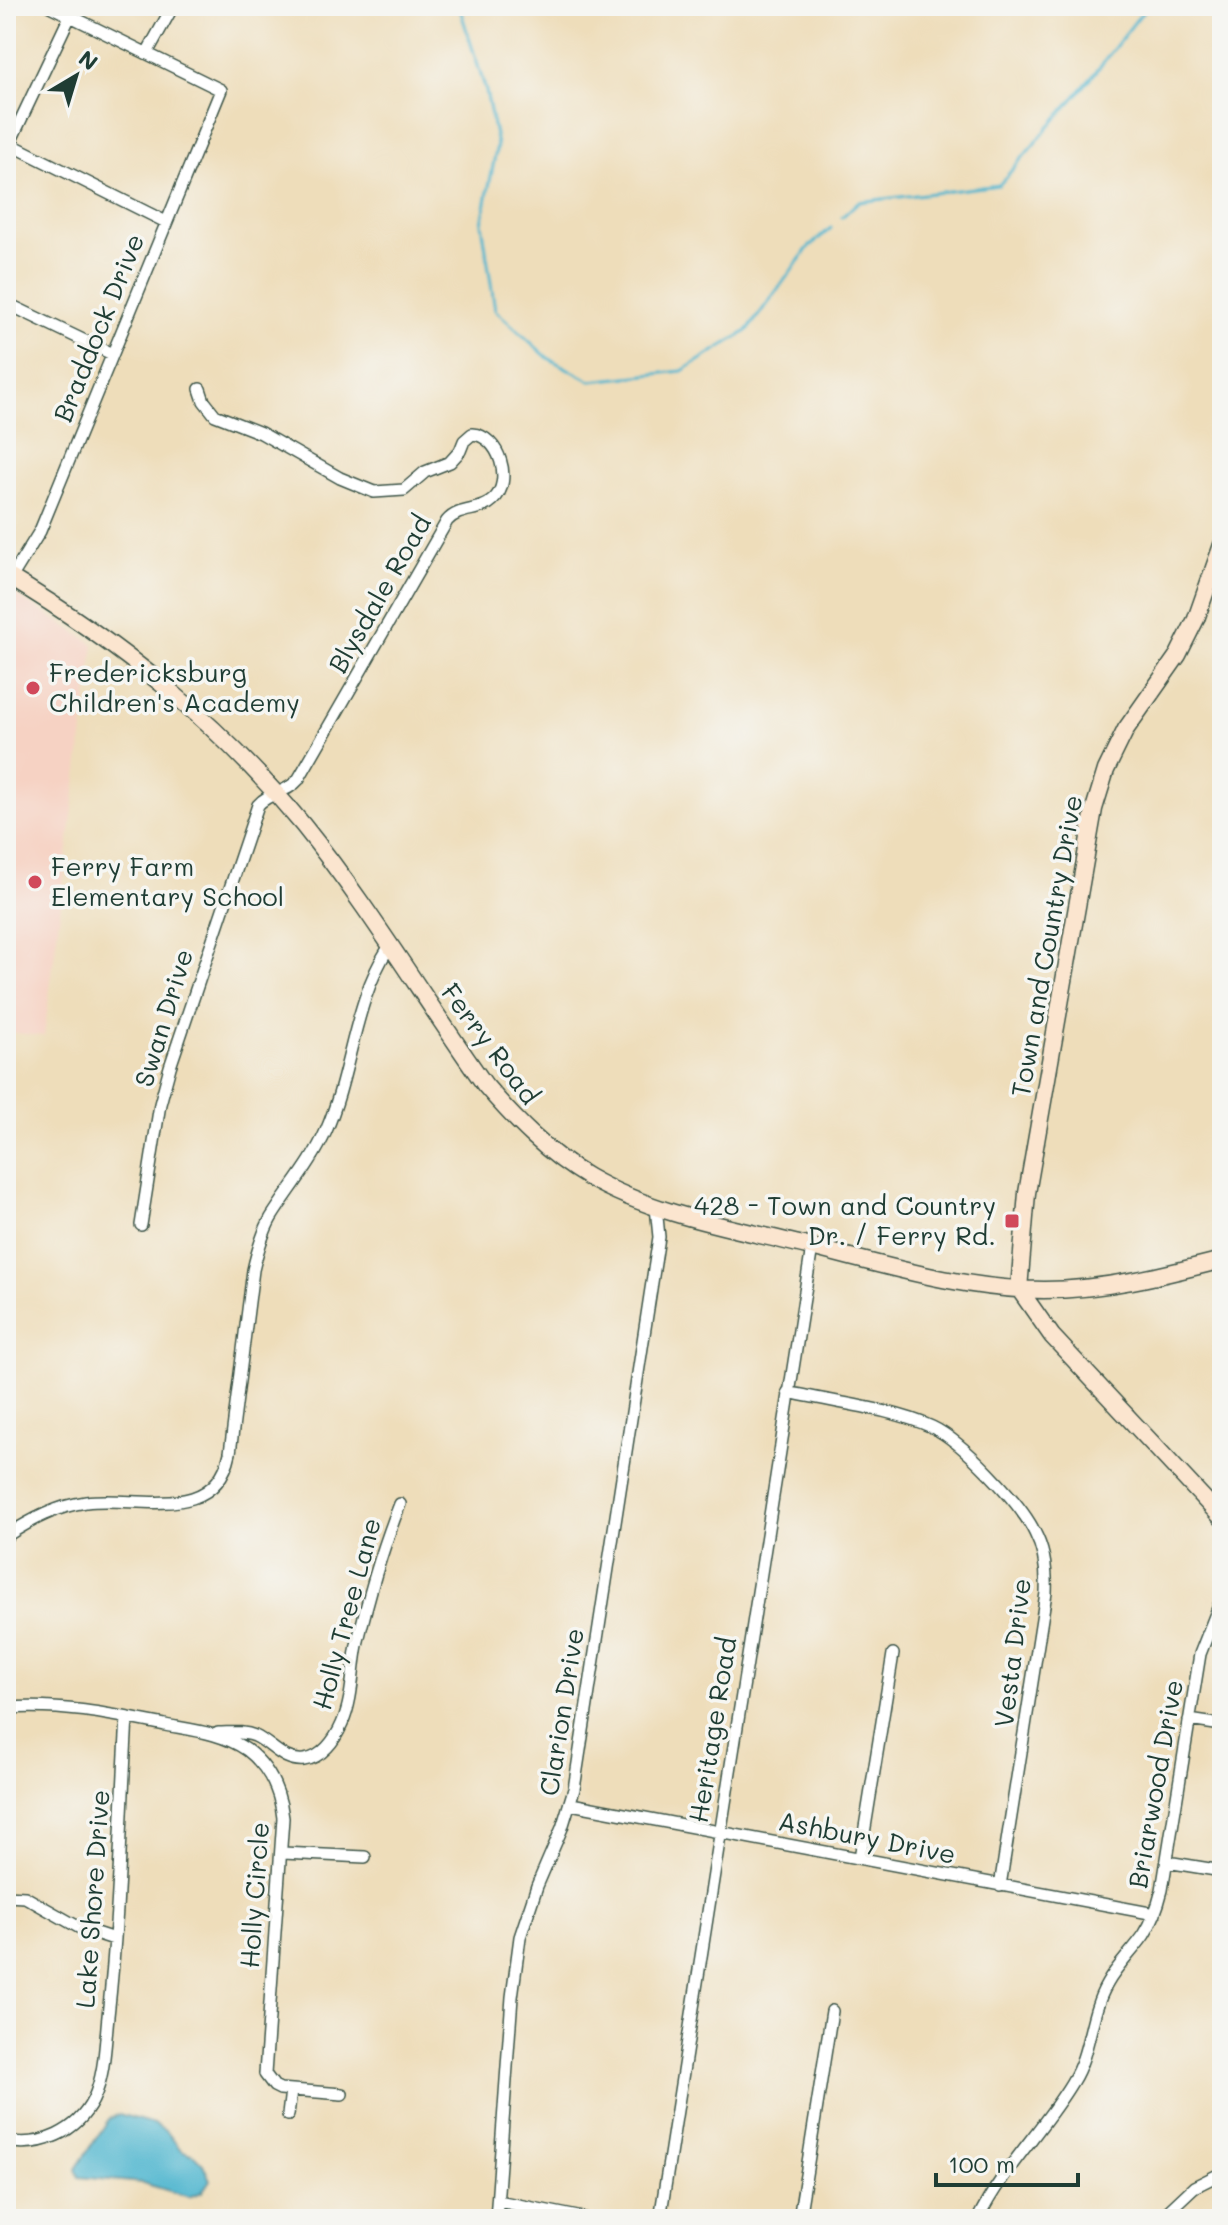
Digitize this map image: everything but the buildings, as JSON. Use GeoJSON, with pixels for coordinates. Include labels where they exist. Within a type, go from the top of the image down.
{"type":"FeatureCollection","features":[{"type":"Feature","properties":{"kind":"main road","name":"Town and Country Drive"},"geometry":{"type":"LineString","coordinates":[[1019,1289],[1027,1193],[1094,809],[1106,770],[1126,729],[1178,655],[1196,619],[1222,545]]}},
{"type":"Feature","properties":{"kind":"main road","name":"Ferry Road"},"geometry":{"type":"LineString","coordinates":[[8,577],[82,623],[171,689],[212,726],[276,794],[325,854],[485,1085],[542,1144],[587,1177],[656,1207],[955,1281],[1019,1289],[1071,1289],[1145,1280],[1222,1260]]}},
{"type":"Feature","properties":{"kind":"main road"},"geometry":{"type":"LineString","coordinates":[[1019,1289],[1052,1336],[1222,1518]]}},
{"type":"Feature","properties":{"kind":"street"},"geometry":{"type":"LineString","coordinates":[[50,6],[147,53],[173,6]]}},
{"type":"Feature","properties":{"kind":"street"},"geometry":{"type":"LineString","coordinates":[[70,16],[7,146],[166,222]]}},
{"type":"Feature","properties":{"kind":"street","name":"Braddock Drive"},"geometry":{"type":"LineString","coordinates":[[8,577],[34,542],[221,90],[147,53]]}},
{"type":"Feature","properties":{"kind":"street"},"geometry":{"type":"LineString","coordinates":[[6,303],[112,354]]}},
{"type":"Feature","properties":{"kind":"street","name":"Blysdale Road"},"geometry":{"type":"LineString","coordinates":[[200,389],[209,409],[222,419],[261,433],[340,478],[374,492],[404,490],[425,472],[450,462],[472,434],[488,438],[501,464],[502,482],[497,497],[484,506],[458,512],[447,521],[298,780],[276,794]]}},
{"type":"Feature","properties":{"kind":"street","name":"Swan Drive"},"geometry":{"type":"LineString","coordinates":[[141,1225],[160,1104],[170,1067],[252,816],[262,800],[276,794]]}},
{"type":"Feature","properties":{"kind":"street"},"geometry":{"type":"LineString","coordinates":[[6,1536],[51,1511],[68,1506],[99,1501],[193,1499],[212,1487],[224,1472],[230,1453],[253,1270],[259,1248],[271,1219],[327,1130],[365,995],[389,947]]}},
{"type":"Feature","properties":{"kind":"street","name":"Clarion Drive"},"geometry":{"type":"LineString","coordinates":[[496,2219],[518,1949],[527,1911],[571,1804],[659,1237],[656,1207]]}},
{"type":"Feature","properties":{"kind":"street","name":"Heritage Road"},"geometry":{"type":"LineString","coordinates":[[660,2219],[812,1247]]}},
{"type":"Feature","properties":{"kind":"street","name":"Vesta Drive"},"geometry":{"type":"LineString","coordinates":[[788,1392],[907,1418],[935,1428],[964,1449],[1021,1510],[1036,1534],[1045,1561],[1046,1593],[1000,1886]]}},
{"type":"Feature","properties":{"kind":"street","name":"Holly Tree Lane"},"geometry":{"type":"LineString","coordinates":[[210,1734],[258,1737],[284,1756],[301,1760],[316,1755],[334,1740],[347,1711],[358,1641],[386,1539],[400,1504]]}},
{"type":"Feature","properties":{"kind":"street","name":"Briarwood Drive"},"geometry":{"type":"LineString","coordinates":[[978,2219],[1072,2084],[1085,2054],[1104,1989],[1155,1914],[1167,1862],[1200,1654],[1222,1598]]}},
{"type":"Feature","properties":{"kind":"street"},"geometry":{"type":"LineString","coordinates":[[860,1858],[893,1654]]}},
{"type":"Feature","properties":{"kind":"street"},"geometry":{"type":"LineString","coordinates":[[6,1673],[8,1708],[82,1708],[127,1718]]}},
{"type":"Feature","properties":{"kind":"street","name":"Holly Circle"},"geometry":{"type":"LineString","coordinates":[[127,1718],[233,1741],[245,1748],[272,1777],[282,1804],[283,1853],[264,2067],[268,2080],[274,2086],[291,2090]]}},
{"type":"Feature","properties":{"kind":"street","name":"Lake Shore Drive"},"geometry":{"type":"LineString","coordinates":[[6,2141],[19,2144],[48,2139],[74,2124],[91,2103],[101,2078],[114,1939],[127,1718]]}},
{"type":"Feature","properties":{"kind":"street"},"geometry":{"type":"LineString","coordinates":[[1189,1720],[1222,1725]]}},
{"type":"Feature","properties":{"kind":"street","name":"Ashbury Drive"},"geometry":{"type":"LineString","coordinates":[[571,1804],[1155,1914]]}},
{"type":"Feature","properties":{"kind":"street"},"geometry":{"type":"LineString","coordinates":[[283,1853],[365,1857]]}},
{"type":"Feature","properties":{"kind":"street"},"geometry":{"type":"LineString","coordinates":[[1167,1862],[1222,1871]]}},
{"type":"Feature","properties":{"kind":"street"},"geometry":{"type":"LineString","coordinates":[[6,1896],[25,1897],[80,1928],[114,1939]]}},
{"type":"Feature","properties":{"kind":"street"},"geometry":{"type":"LineString","coordinates":[[799,2219],[832,2011]]}},
{"type":"Feature","properties":{"kind":"street"},"geometry":{"type":"LineString","coordinates":[[288,2115],[291,2090],[342,2094]]}},
{"type":"Feature","properties":{"kind":"street"},"geometry":{"type":"LineString","coordinates":[[1160,2219],[1194,2187],[1222,2173]]}},
{"type":"Feature","properties":{"kind":"street"},"geometry":{"type":"LineString","coordinates":[[498,2201],[588,2219]]}},
{"type":"Feature","properties":{"kind":"shaded area","name":"Ferry Farm Elementary School"},"geometry":{"type":"Polygon","coordinates":[[[6,589],[94,644],[44,1036],[6,1032],[6,589]]]}},
{"type":"Feature","properties":{"kind":"water"},"geometry":{"type":"Polygon","coordinates":[[[119,2114],[153,2124],[167,2132],[181,2150],[194,2155],[203,2164],[210,2180],[202,2192],[189,2197],[143,2183],[79,2177],[76,2169],[109,2119],[119,2114]]]}},
{"type":"Feature","properties":{"kind":"waterway"},"geometry":{"type":"LineString","coordinates":[[459,6],[486,91],[497,145],[482,223],[495,310],[548,358],[591,381],[682,371],[747,331],[808,248],[831,228]]}},
{"type":"Feature","properties":{"kind":"waterway"},"geometry":{"type":"LineString","coordinates":[[842,217],[858,202],[999,185],[1091,78],[1147,6]]}},
{"type":"Feature","properties":{"kind":"place","name":"Fredericksburg Children's Academy"},"geometry":{"type":"Point","coordinates":[33,688]}},
{"type":"Feature","properties":{"kind":"place","name":"Ferry Farm Elementary School"},"geometry":{"type":"Point","coordinates":[35,882]}},
{"type":"Feature","properties":{"kind":"place","name":"428 - Town and Country Dr. / Ferry Rd."},"geometry":{"type":"Point","coordinates":[1012,1221]}}]}
